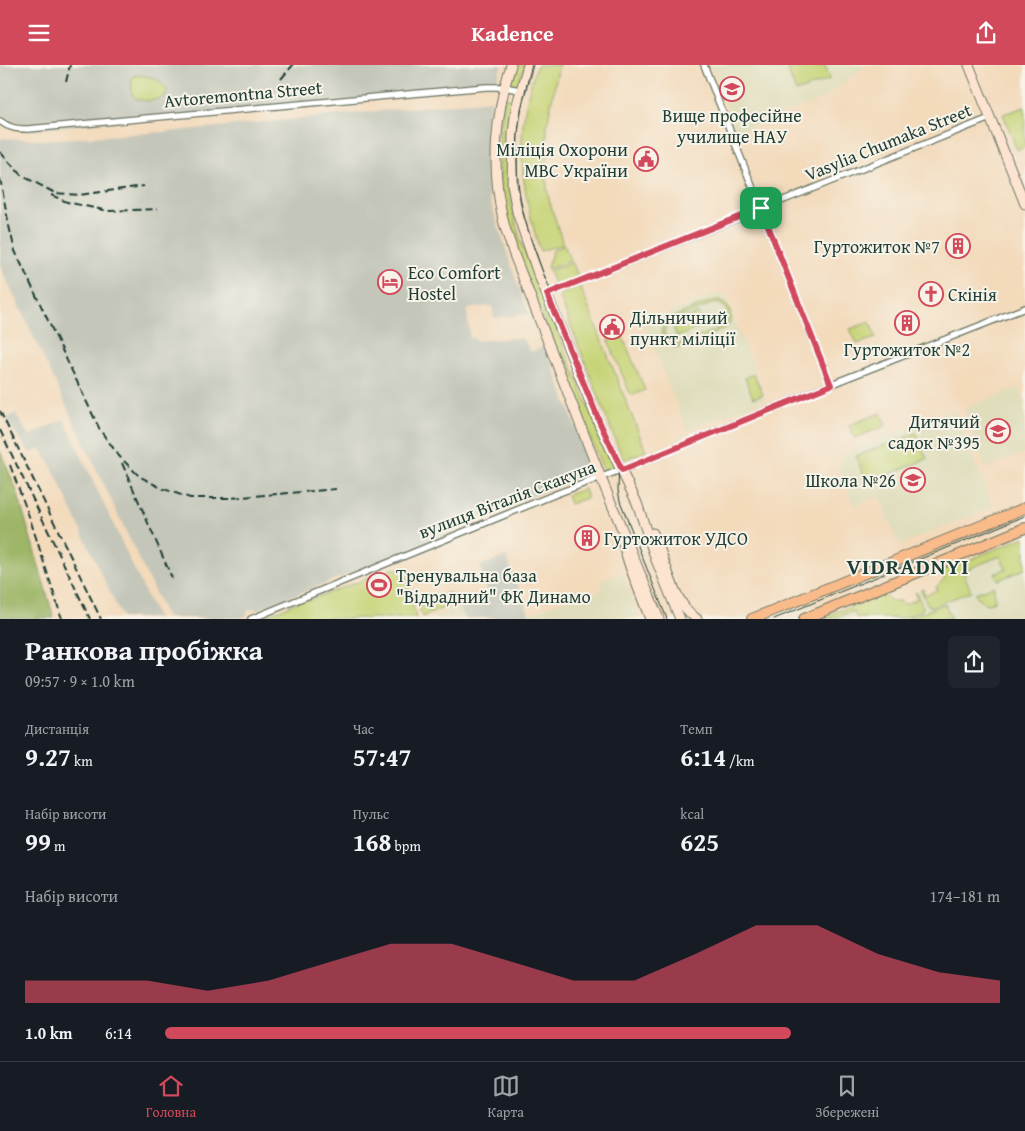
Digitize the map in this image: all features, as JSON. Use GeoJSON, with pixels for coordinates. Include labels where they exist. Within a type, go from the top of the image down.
{"type":"FeatureCollection","features":[{"type":"Feature","properties":{"kind":"main road"},"geometry":{"type":"LineString","coordinates":[[511,65],[500,106],[496,156],[502,219],[601,478],[659,619]]}},
{"type":"Feature","properties":{"kind":"main road"},"geometry":{"type":"LineString","coordinates":[[528,65],[516,108],[513,134],[512,184],[517,213],[537,271],[600,423],[655,537],[677,593],[686,609],[697,619]]}},
{"type":"Feature","properties":{"kind":"main road"},"geometry":{"type":"LineString","coordinates":[[969,65],[1025,204]]}},
{"type":"Feature","properties":{"kind":"main road"},"geometry":{"type":"LineString","coordinates":[[611,501],[630,567],[650,619]]}},
{"type":"Feature","properties":{"kind":"main road"},"geometry":{"type":"LineString","coordinates":[[637,503],[656,559],[680,619]]}},
{"type":"Feature","properties":{"kind":"main road"},"geometry":{"type":"LineString","coordinates":[[752,619],[1025,508]]}},
{"type":"Feature","properties":{"kind":"main road"},"geometry":{"type":"LineString","coordinates":[[804,619],[1025,528]]}},
{"type":"Feature","properties":{"kind":"street"},"geometry":{"type":"LineString","coordinates":[[704,65],[831,385]]}},
{"type":"Feature","properties":{"kind":"street","name":"Avtoremontna Street"},"geometry":{"type":"LineString","coordinates":[[0,121],[14,129],[28,129],[446,91],[504,87],[520,90]]}},
{"type":"Feature","properties":{"kind":"street","name":"Vasylia Chumaka Street"},"geometry":{"type":"LineString","coordinates":[[547,294],[990,118]]}},
{"type":"Feature","properties":{"kind":"street","name":"вулиця Віталія Скакуна"},"geometry":{"type":"LineString","coordinates":[[251,619],[556,494],[622,470],[1025,308]]}},
{"type":"Feature","properties":{"kind":"shaded area"},"geometry":{"type":"Polygon","coordinates":[[[0,65],[502,65],[497,80],[444,84],[444,91],[137,121],[136,114],[128,115],[128,119],[26,131],[25,124],[9,121],[0,114],[0,65]]]}},
{"type":"Feature","properties":{"kind":"shaded area"},"geometry":{"type":"Polygon","coordinates":[[[712,65],[862,65],[863,68],[823,98],[737,132],[712,65]]]}},
{"type":"Feature","properties":{"kind":"shaded area"},"geometry":{"type":"Polygon","coordinates":[[[491,100],[486,157],[489,198],[529,314],[494,318],[492,306],[472,308],[467,313],[470,338],[475,338],[476,341],[521,338],[525,341],[530,352],[545,346],[593,473],[496,511],[429,542],[258,610],[248,610],[246,616],[239,618],[167,618],[0,266],[0,138],[44,140],[165,132],[491,100]]]}},
{"type":"Feature","properties":{"kind":"shaded area"},"geometry":{"type":"Polygon","coordinates":[[[720,293],[725,297],[766,399],[687,430],[645,326],[648,321],[720,293]]]}},
{"type":"Feature","properties":{"kind":"shaded area","name":"Дитячий садок №395"},"geometry":{"type":"Polygon","coordinates":[[[1019,387],[1025,403],[1025,452],[986,468],[964,409],[1019,387]]]}},
{"type":"Feature","properties":{"kind":"shaded area","name":"Школа №26"},"geometry":{"type":"Polygon","coordinates":[[[954,410],[993,507],[899,545],[879,496],[854,506],[838,465],[848,451],[954,410]]]}},
{"type":"Feature","properties":{"kind":"shaded area"},"geometry":{"type":"Polygon","coordinates":[[[15,413],[29,436],[64,419],[157,618],[122,618],[49,461],[41,448],[30,453],[6,419],[15,413]]]}},
{"type":"Feature","properties":{"kind":"shaded area"},"geometry":{"type":"Polygon","coordinates":[[[1025,537],[1025,618],[824,619],[823,617],[884,594],[891,601],[901,601],[903,605],[917,599],[915,593],[923,589],[925,595],[937,590],[936,587],[944,579],[944,570],[1025,537]]]}},
{"type":"Feature","properties":{"kind":"shaded area"},"geometry":{"type":"Polygon","coordinates":[[[506,556],[531,618],[465,618],[459,605],[488,592],[480,566],[506,556]]]}},
{"type":"Feature","properties":{"kind":"shaded area"},"geometry":{"type":"Polygon","coordinates":[[[621,572],[640,618],[531,619],[529,614],[590,590],[592,594],[603,589],[601,583],[603,580],[621,572]]]}},
{"type":"Feature","properties":{"kind":"shaded area"},"geometry":{"type":"Polygon","coordinates":[[[459,605],[465,618],[428,619],[459,605]]]}},
{"type":"Feature","properties":{"kind":"green space"},"geometry":{"type":"Polygon","coordinates":[[[513,65],[525,65],[518,84],[512,86],[508,83],[513,65]]]}},
{"type":"Feature","properties":{"kind":"green space"},"geometry":{"type":"Polygon","coordinates":[[[537,65],[559,65],[547,125],[547,190],[563,244],[540,251],[528,203],[522,158],[525,113],[529,90],[537,65]]]}},
{"type":"Feature","properties":{"kind":"green space"},"geometry":{"type":"Polygon","coordinates":[[[786,65],[825,65],[830,79],[796,92],[786,65]]]}},
{"type":"Feature","properties":{"kind":"green space"},"geometry":{"type":"Polygon","coordinates":[[[136,75],[157,80],[167,90],[165,96],[148,101],[134,97],[132,94],[131,78],[136,75]]]}},
{"type":"Feature","properties":{"kind":"green space"},"geometry":{"type":"Polygon","coordinates":[[[505,98],[512,98],[513,102],[510,121],[508,174],[513,208],[522,245],[614,469],[604,473],[505,218],[500,185],[499,134],[505,98]]]}},
{"type":"Feature","properties":{"kind":"green space"},"geometry":{"type":"Polygon","coordinates":[[[1025,107],[1025,147],[1017,150],[1003,114],[1025,107]]]}},
{"type":"Feature","properties":{"kind":"green space"},"geometry":{"type":"Polygon","coordinates":[[[564,245],[571,261],[548,269],[553,250],[564,245]]]}},
{"type":"Feature","properties":{"kind":"green space"},"geometry":{"type":"Polygon","coordinates":[[[572,263],[579,278],[556,288],[549,271],[572,263]]]}},
{"type":"Feature","properties":{"kind":"green space"},"geometry":{"type":"Polygon","coordinates":[[[580,286],[646,451],[623,460],[559,295],[580,286]]]}},
{"type":"Feature","properties":{"kind":"green space"},"geometry":{"type":"Polygon","coordinates":[[[717,300],[729,308],[731,316],[725,329],[679,348],[666,343],[661,331],[666,320],[717,300]],[[714,303],[669,322],[664,331],[666,339],[672,344],[678,345],[722,327],[728,318],[726,309],[720,304],[714,303]]]}},
{"type":"Feature","properties":{"kind":"green space"},"geometry":{"type":"Polygon","coordinates":[[[698,313],[703,326],[677,337],[672,324],[698,313]]]}},
{"type":"Feature","properties":{"kind":"green space"},"geometry":{"type":"Polygon","coordinates":[[[870,322],[876,338],[857,344],[850,329],[870,322]]]}},
{"type":"Feature","properties":{"kind":"green space"},"geometry":{"type":"Polygon","coordinates":[[[622,335],[645,390],[631,396],[608,340],[622,335]]]}},
{"type":"Feature","properties":{"kind":"green space"},"geometry":{"type":"Polygon","coordinates":[[[754,374],[763,395],[753,398],[745,378],[754,374]]]}},
{"type":"Feature","properties":{"kind":"green space"},"geometry":{"type":"Polygon","coordinates":[[[881,413],[886,426],[854,438],[849,425],[881,413]]]}},
{"type":"Feature","properties":{"kind":"green space"},"geometry":{"type":"Polygon","coordinates":[[[916,433],[927,459],[867,483],[856,456],[916,433]]]}},
{"type":"Feature","properties":{"kind":"green space"},"geometry":{"type":"Polygon","coordinates":[[[0,451],[17,491],[54,618],[0,618],[0,451]]]}},
{"type":"Feature","properties":{"kind":"green space"},"geometry":{"type":"Polygon","coordinates":[[[584,489],[587,498],[570,504],[567,495],[584,489]]]}},
{"type":"Feature","properties":{"kind":"green space"},"geometry":{"type":"Polygon","coordinates":[[[1025,537],[1025,569],[998,580],[995,573],[1006,569],[1000,556],[963,571],[971,591],[932,607],[928,605],[921,590],[923,589],[925,595],[937,590],[936,587],[944,579],[944,570],[1025,537]]]}},
{"type":"Feature","properties":{"kind":"green space","name":"Тренувальна база \"Відрадний\" ФК Динамо"},"geometry":{"type":"Polygon","coordinates":[[[404,567],[416,618],[259,619],[304,599],[309,600],[395,568],[397,570],[404,567]]]}},
{"type":"Feature","properties":{"kind":"green space"},"geometry":{"type":"Polygon","coordinates":[[[994,586],[995,601],[988,604],[981,602],[975,593],[994,586]]]}},
{"type":"Feature","properties":{"kind":"green space"},"geometry":{"type":"Polygon","coordinates":[[[916,592],[923,607],[922,610],[903,618],[857,618],[854,611],[835,618],[823,617],[884,594],[891,601],[901,601],[903,605],[917,599],[916,592]]]}},
{"type":"Feature","properties":{"kind":"green space"},"geometry":{"type":"Polygon","coordinates":[[[448,593],[451,594],[454,600],[452,601],[453,604],[423,617],[418,606],[448,593]]]}},
{"type":"Feature","properties":{"kind":"green space"},"geometry":{"type":"Polygon","coordinates":[[[945,604],[951,618],[908,618],[945,604]]]}},
{"type":"Feature","properties":{"kind":"tram line"},"geometry":{"type":"LineString","coordinates":[[532,65],[522,108],[517,151],[518,181],[523,213],[538,259],[619,463],[618,490],[620,501],[667,619]]}},
{"type":"Feature","properties":{"kind":"tram line"},"geometry":{"type":"LineString","coordinates":[[774,619],[1025,516]]}},
{"type":"Feature","properties":{"kind":"railway"},"geometry":{"type":"LineString","coordinates":[[66,82],[70,65]]}},
{"type":"Feature","properties":{"kind":"railway"},"geometry":{"type":"LineString","coordinates":[[281,79],[293,65]]}},
{"type":"Feature","properties":{"kind":"railway"},"geometry":{"type":"LineString","coordinates":[[0,152],[21,175],[55,193],[79,195],[144,186]]}},
{"type":"Feature","properties":{"kind":"railway"},"geometry":{"type":"LineString","coordinates":[[0,178],[15,251],[100,430],[119,456],[139,476],[161,488],[190,498],[231,498],[336,489]]}},
{"type":"Feature","properties":{"kind":"railway"},"geometry":{"type":"LineString","coordinates":[[51,195],[67,202],[108,211],[157,209]]}},
{"type":"Feature","properties":{"kind":"railway"},"geometry":{"type":"LineString","coordinates":[[0,411],[101,619]]}},
{"type":"Feature","properties":{"kind":"railway"},"geometry":{"type":"LineString","coordinates":[[0,430],[90,619]]}},
{"type":"Feature","properties":{"kind":"railway"},"geometry":{"type":"LineString","coordinates":[[122,463],[172,578]]}},
{"type":"Feature","properties":{"kind":"railway"},"geometry":{"type":"LineString","coordinates":[[10,465],[30,519],[62,619]]}},
{"type":"Feature","properties":{"kind":"place","name":"Вище професійне училище НАУ"},"geometry":{"type":"Point","coordinates":[732,89]}},
{"type":"Feature","properties":{"kind":"place","name":"Міліція Охорони МВС України"},"geometry":{"type":"Point","coordinates":[646,159]}},
{"type":"Feature","properties":{"kind":"place","name":"Гуртожиток №7"},"geometry":{"type":"Point","coordinates":[958,246]}},
{"type":"Feature","properties":{"kind":"place","name":"Eco Comfort Hostel"},"geometry":{"type":"Point","coordinates":[390,282]}},
{"type":"Feature","properties":{"kind":"place","name":"Скінія"},"geometry":{"type":"Point","coordinates":[931,294]}},
{"type":"Feature","properties":{"kind":"place","name":"Гуртожиток №2"},"geometry":{"type":"Point","coordinates":[907,323]}},
{"type":"Feature","properties":{"kind":"place","name":"Дільничний пункт міліції"},"geometry":{"type":"Point","coordinates":[612,327]}},
{"type":"Feature","properties":{"kind":"place","name":"Дитячий садок №395"},"geometry":{"type":"Point","coordinates":[998,431]}},
{"type":"Feature","properties":{"kind":"place","name":"Школа №26"},"geometry":{"type":"Point","coordinates":[913,480]}},
{"type":"Feature","properties":{"kind":"place","name":"Гуртожиток УДСО"},"geometry":{"type":"Point","coordinates":[587,538]}},
{"type":"Feature","properties":{"kind":"place","name":"Тренувальна база \"Відрадний\" ФК Динамо"},"geometry":{"type":"Point","coordinates":[379,585]}},
{"type":"Feature","properties":{"kind":"district","name":"VIDRADNYI"},"geometry":{"type":"Point","coordinates":[908,566]}},
{"type":"Feature","properties":{"kind":"route"},"geometry":{"type":"LineString","coordinates":[[761,208],[831,385],[622,470],[600,423],[547,294],[761,208]]}}]}
